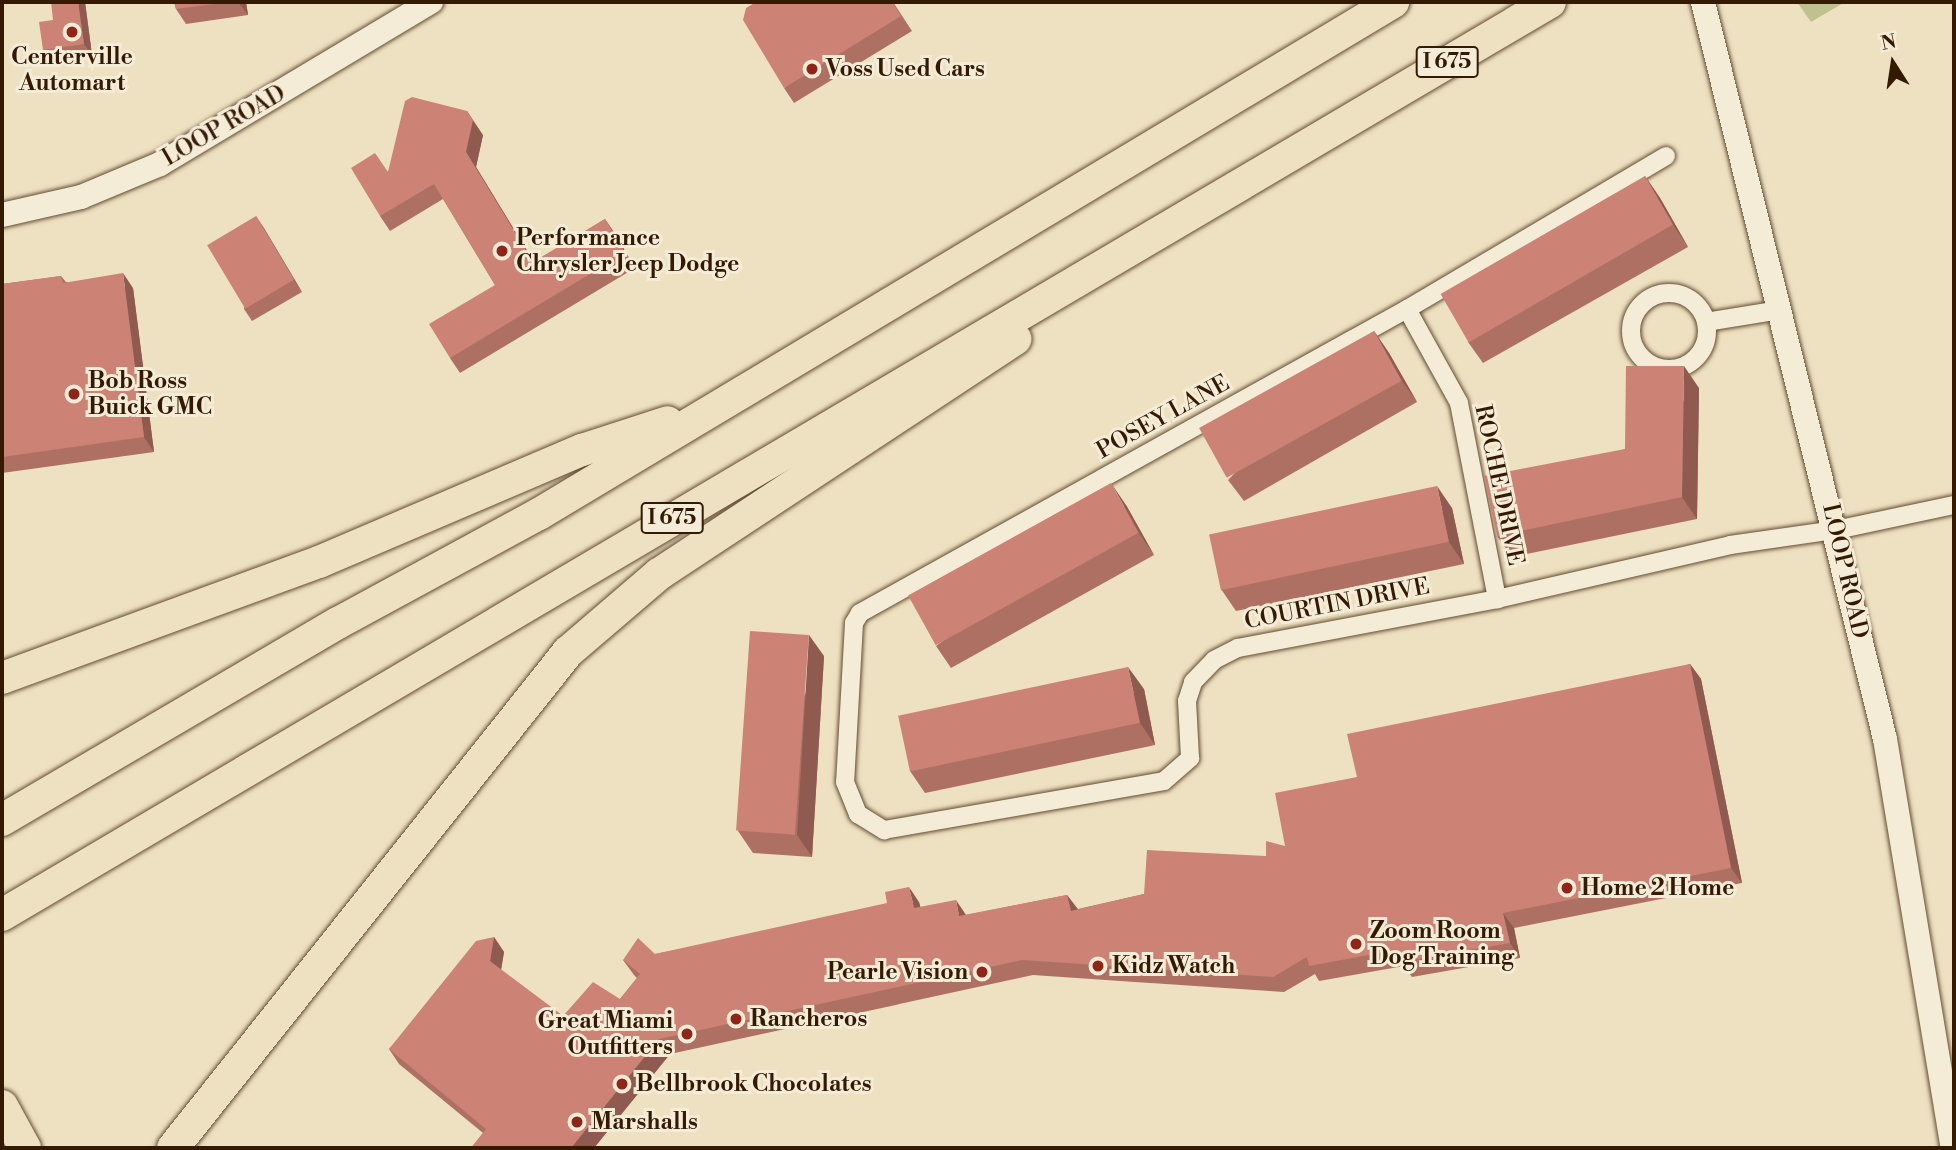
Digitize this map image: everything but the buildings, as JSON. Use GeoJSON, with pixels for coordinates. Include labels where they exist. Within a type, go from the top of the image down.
{"type":"FeatureCollection","features":[{"type":"Feature","properties":{"kind":"highway"},"geometry":{"type":"LineString","coordinates":[[2,820],[726,402],[1393,2]]}},
{"type":"Feature","properties":{"kind":"highway","name":"I 675"},"geometry":{"type":"LineString","coordinates":[[2,915],[1550,2]]}},
{"type":"Feature","properties":{"kind":"highway"},"geometry":{"type":"LineString","coordinates":[[173,1148],[534,690],[611,612],[659,574],[1344,123]]}},
{"type":"Feature","properties":{"kind":"highway"},"geometry":{"type":"LineString","coordinates":[[2,678],[319,562],[582,450],[726,402]]}},
{"type":"Feature","properties":{"kind":"highway"},"geometry":{"type":"LineString","coordinates":[[2,1106],[25,1148]]}},
{"type":"Feature","properties":{"kind":"street","name":"LOOP ROAD"},"geometry":{"type":"LineString","coordinates":[[2,215],[81,197],[160,163],[431,2]]}},
{"type":"Feature","properties":{"kind":"street","name":"LOOP ROAD"},"geometry":{"type":"LineString","coordinates":[[1705,9],[1836,530],[1885,739],[1953,1148]]}},
{"type":"Feature","properties":{"kind":"street","name":"POSEY LANE"},"geometry":{"type":"LineString","coordinates":[[858,814],[845,782],[854,623],[860,613],[1406,309],[1666,156]]}},
{"type":"Feature","properties":{"kind":"street"},"geometry":{"type":"LineString","coordinates":[[1667,294],[1691,301],[1706,321],[1707,333],[1698,356],[1678,368],[1654,366],[1636,350],[1632,339],[1635,314],[1643,304],[1667,294]]}},
{"type":"Feature","properties":{"kind":"street","name":"ROCHE DRIVE"},"geometry":{"type":"LineString","coordinates":[[1406,309],[1459,403],[1497,599]]}},
{"type":"Feature","properties":{"kind":"street"},"geometry":{"type":"LineString","coordinates":[[1706,321],[1780,310]]}},
{"type":"Feature","properties":{"kind":"street","name":"COURTIN DRIVE"},"geometry":{"type":"LineString","coordinates":[[858,814],[884,830],[1164,781],[1190,758],[1186,701],[1193,682],[1214,660],[1238,648],[1497,599],[1730,545],[1836,530],[1954,505]]}},
{"type":"Feature","properties":{"kind":"green space"},"geometry":{"type":"Polygon","coordinates":[[[1797,2],[1845,2],[1811,22],[1797,2]]]}},
{"type":"Feature","properties":{"kind":"place","name":"Centerville Automart"},"geometry":{"type":"Point","coordinates":[72,32]}},
{"type":"Feature","properties":{"kind":"place","name":"Voss Used Cars"},"geometry":{"type":"Point","coordinates":[812,69]}},
{"type":"Feature","properties":{"kind":"place","name":"Performance Chrysler Jeep Dodge"},"geometry":{"type":"Point","coordinates":[502,251]}},
{"type":"Feature","properties":{"kind":"place","name":"Bob Ross Buick GMC"},"geometry":{"type":"Point","coordinates":[74,394]}},
{"type":"Feature","properties":{"kind":"place","name":"Home 2 Home"},"geometry":{"type":"Point","coordinates":[1567,888]}},
{"type":"Feature","properties":{"kind":"place","name":"Zoom Room Dog Training"},"geometry":{"type":"Point","coordinates":[1356,944]}},
{"type":"Feature","properties":{"kind":"place","name":"Kidz Watch"},"geometry":{"type":"Point","coordinates":[1098,966]}},
{"type":"Feature","properties":{"kind":"place","name":"Pearle Vision"},"geometry":{"type":"Point","coordinates":[982,972]}},
{"type":"Feature","properties":{"kind":"place","name":"Rancheros"},"geometry":{"type":"Point","coordinates":[736,1019]}},
{"type":"Feature","properties":{"kind":"place","name":"Great Miami Outfitters"},"geometry":{"type":"Point","coordinates":[687,1034]}},
{"type":"Feature","properties":{"kind":"place","name":"Bellbrook Chocolates"},"geometry":{"type":"Point","coordinates":[622,1084]}},
{"type":"Feature","properties":{"kind":"place","name":"Marshalls"},"geometry":{"type":"Point","coordinates":[577,1122]}}]}
